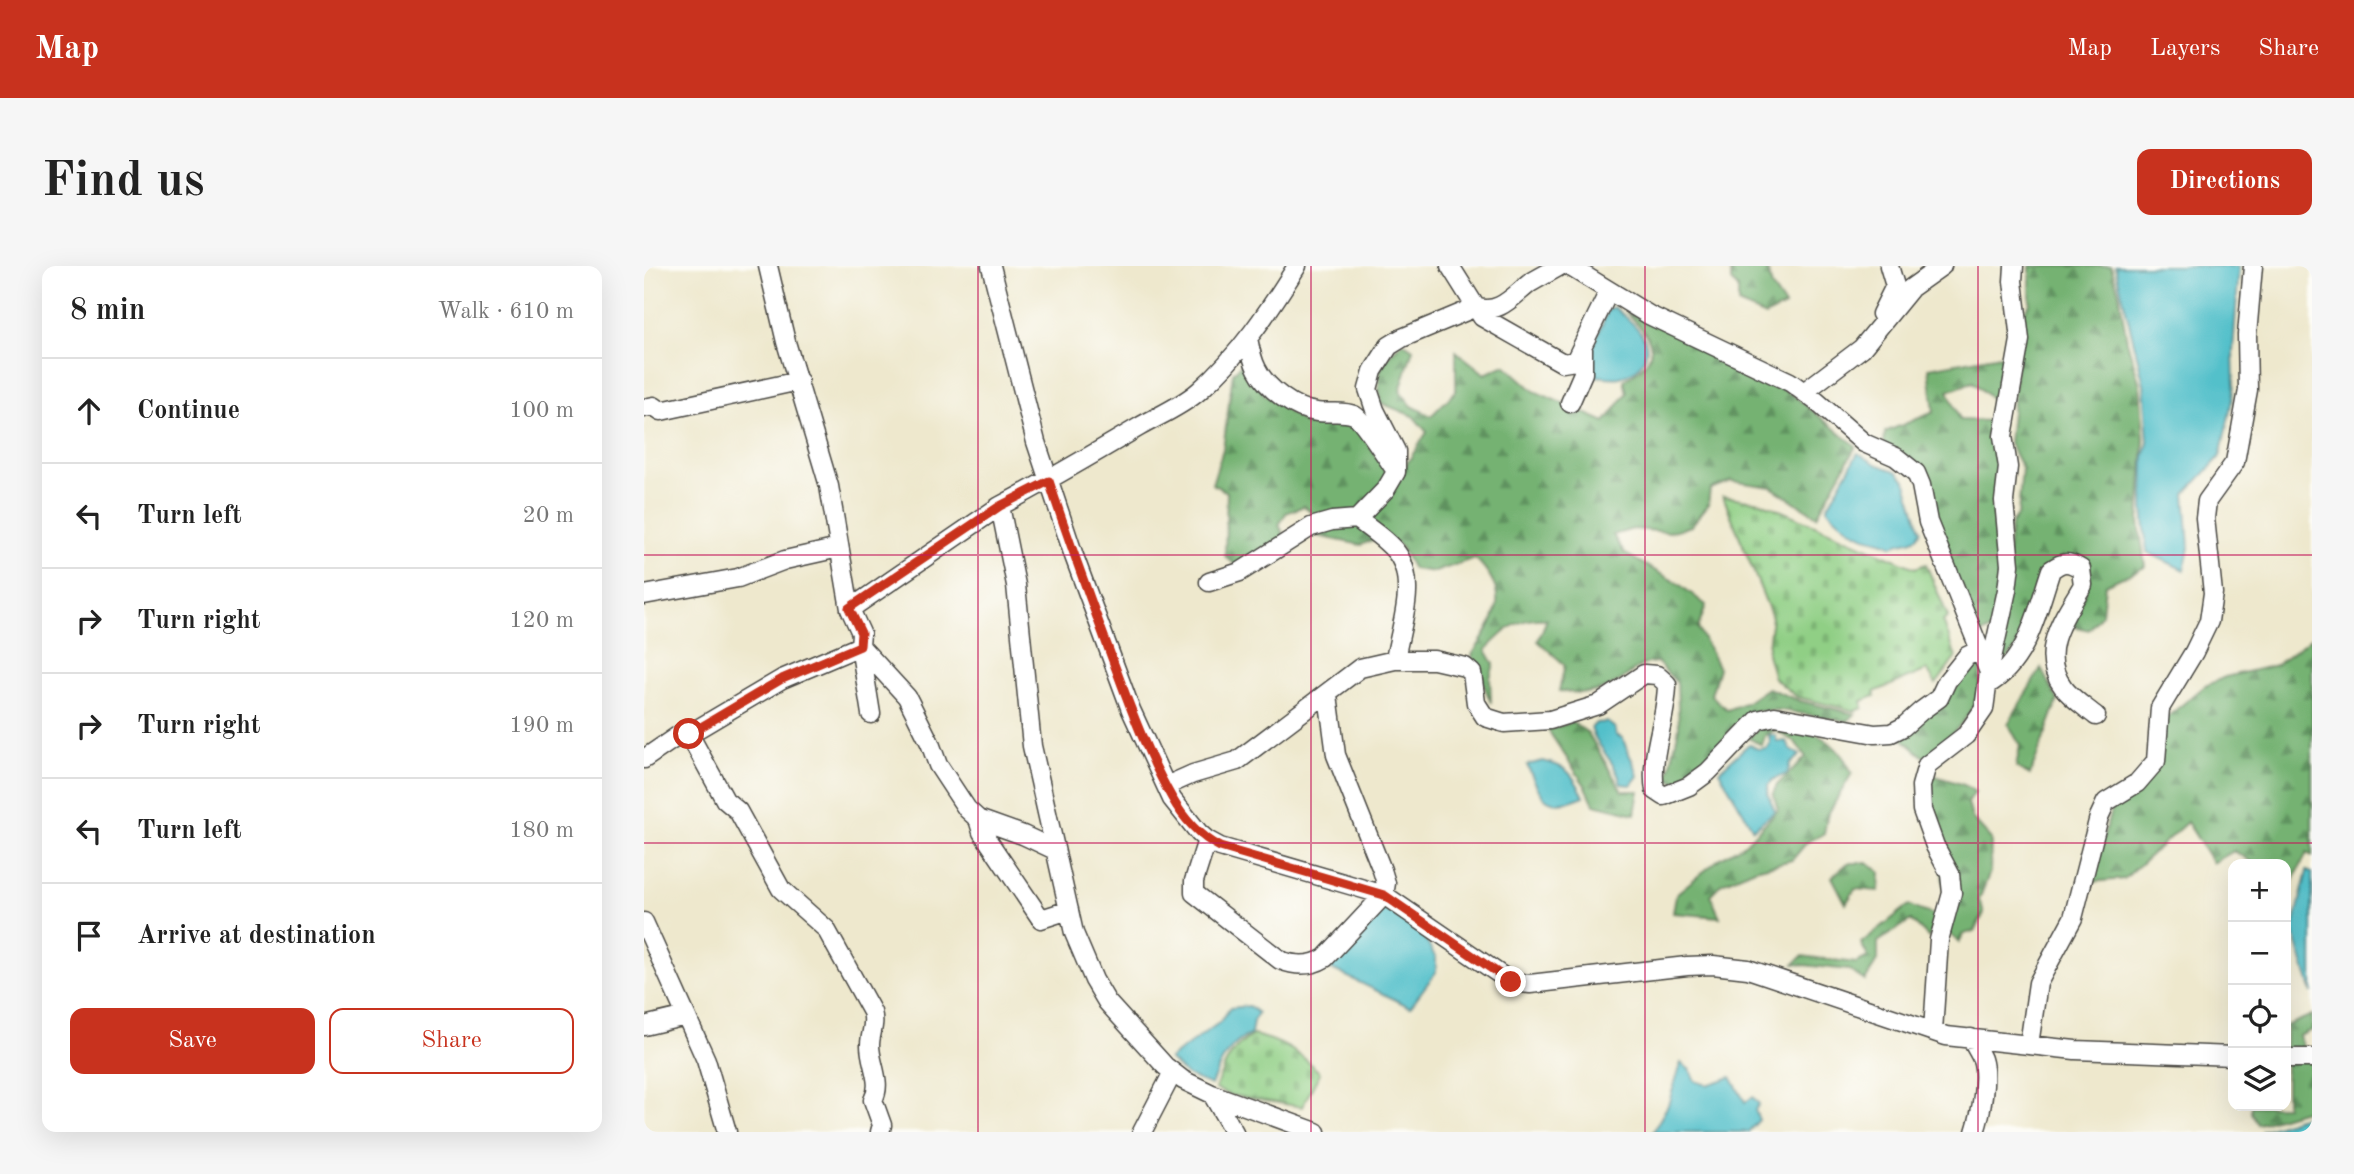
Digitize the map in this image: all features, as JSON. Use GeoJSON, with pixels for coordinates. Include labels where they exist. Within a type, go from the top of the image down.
{"type":"FeatureCollection","features":[{"type":"Feature","properties":{"kind":"street"},"geometry":{"type":"LineString","coordinates":[[768,266],[786,342],[829,485],[849,608],[861,633],[860,646],[871,714]]}},
{"type":"Feature","properties":{"kind":"street"},"geometry":{"type":"LineString","coordinates":[[991,266],[1036,442],[1074,556],[1131,710],[1166,786],[1184,816],[1207,840],[1220,847],[1384,895],[1511,982],[1530,984],[1713,965],[1748,969],[1946,1036],[2075,1050],[2228,1056]]}},
{"type":"Feature","properties":{"kind":"street"},"geometry":{"type":"LineString","coordinates":[[849,608],[1000,506],[1049,481],[1196,394],[1248,338],[1297,266]]}},
{"type":"Feature","properties":{"kind":"street"},"geometry":{"type":"LineString","coordinates":[[1450,266],[1482,317],[1563,363],[1575,361],[1583,349],[1609,290]]}},
{"type":"Feature","properties":{"kind":"street"},"geometry":{"type":"LineString","coordinates":[[1878,328],[1883,307],[1895,286],[1889,266]]}},
{"type":"Feature","properties":{"kind":"street"},"geometry":{"type":"LineString","coordinates":[[1804,392],[1862,348],[1911,288],[1942,266]]}},
{"type":"Feature","properties":{"kind":"street"},"geometry":{"type":"LineString","coordinates":[[1933,1031],[1939,940],[1952,893],[1950,874],[1935,846],[1922,810],[1921,786],[1927,765],[1966,735],[1983,709],[2007,590],[2010,565],[2004,501],[2008,467],[2003,436],[2020,340],[2012,281],[2014,266]]}},
{"type":"Feature","properties":{"kind":"street"},"geometry":{"type":"LineString","coordinates":[[2029,1045],[2038,983],[2073,918],[2099,817],[2106,802],[2137,783],[2149,773],[2156,761],[2160,708],[2194,652],[2209,621],[2213,593],[2205,518],[2207,501],[2235,462],[2248,390],[2247,335],[2253,266]]}},
{"type":"Feature","properties":{"kind":"street"},"geometry":{"type":"LineString","coordinates":[[1209,582],[1240,572],[1311,527],[1332,521],[1357,519],[1386,489],[1396,472],[1396,451],[1375,410],[1368,389],[1373,371],[1389,346],[1476,307],[1485,311],[1499,307],[1530,284],[1572,267],[1649,315],[1790,382],[1864,443],[1896,457],[1916,473],[1928,522],[1980,650],[1988,678]]}},
{"type":"Feature","properties":{"kind":"street"},"geometry":{"type":"LineString","coordinates":[[1248,338],[1255,366],[1261,377],[1294,405],[1312,412],[1345,412],[1357,416],[1396,472]]}},
{"type":"Feature","properties":{"kind":"street"},"geometry":{"type":"LineString","coordinates":[[1570,403],[1583,373],[1583,349]]}},
{"type":"Feature","properties":{"kind":"street"},"geometry":{"type":"LineString","coordinates":[[644,408],[654,406],[661,411],[799,381]]}},
{"type":"Feature","properties":{"kind":"street"},"geometry":{"type":"LineString","coordinates":[[1000,506],[1016,585],[1032,746],[1082,957],[1107,1002],[1165,1066],[1183,1080],[1212,1094],[1316,1132]]}},
{"type":"Feature","properties":{"kind":"street"},"geometry":{"type":"LineString","coordinates":[[1357,519],[1398,555],[1407,575],[1406,598],[1395,660]]}},
{"type":"Feature","properties":{"kind":"street"},"geometry":{"type":"LineString","coordinates":[[644,594],[738,578],[785,559],[839,548]]}},
{"type":"Feature","properties":{"kind":"street"},"geometry":{"type":"LineString","coordinates":[[1988,678],[2010,669],[2024,646],[2051,570],[2062,562],[2070,562],[2081,569],[2083,585],[2060,622],[2053,642],[2052,660],[2055,674],[2063,688],[2096,716]]}},
{"type":"Feature","properties":{"kind":"street"},"geometry":{"type":"LineString","coordinates":[[860,646],[907,697],[948,783],[967,809],[978,819],[1055,850]]}},
{"type":"Feature","properties":{"kind":"street"},"geometry":{"type":"LineString","coordinates":[[644,759],[682,733],[689,734],[782,679],[860,646]]}},
{"type":"Feature","properties":{"kind":"street"},"geometry":{"type":"LineString","coordinates":[[1166,786],[1193,774],[1237,761],[1328,695],[1360,668],[1395,660],[1434,660],[1465,667],[1472,673],[1476,704],[1485,717],[1504,723],[1550,719],[1598,705],[1644,674],[1657,675],[1667,684],[1667,699],[1652,774],[1655,790],[1664,796],[1689,786],[1708,772],[1758,720],[1775,716],[1875,734],[1891,733],[1903,727],[1939,698],[1947,681],[1966,656],[1980,650]]}},
{"type":"Feature","properties":{"kind":"street"},"geometry":{"type":"LineString","coordinates":[[1207,840],[1194,881],[1194,893],[1280,960],[1293,965],[1318,962],[1325,958],[1384,895],[1387,883],[1336,755],[1328,695]]}},
{"type":"Feature","properties":{"kind":"street"},"geometry":{"type":"LineString","coordinates":[[689,734],[725,800],[738,811],[781,889],[826,929],[872,1012],[875,1022],[870,1045],[878,1091],[873,1100],[882,1125],[880,1132]]}},
{"type":"Feature","properties":{"kind":"street"},"geometry":{"type":"LineString","coordinates":[[978,819],[982,832],[1041,919],[1069,910]]}},
{"type":"Feature","properties":{"kind":"street"},"geometry":{"type":"LineString","coordinates":[[644,922],[706,1059],[727,1132]]}},
{"type":"Feature","properties":{"kind":"street"},"geometry":{"type":"LineString","coordinates":[[644,1026],[686,1016]]}},
{"type":"Feature","properties":{"kind":"street"},"geometry":{"type":"LineString","coordinates":[[1971,1038],[1982,1059],[1980,1118],[1975,1132]]}},
{"type":"Feature","properties":{"kind":"street"},"geometry":{"type":"LineString","coordinates":[[2291,1058],[2312,1058]]}},
{"type":"Feature","properties":{"kind":"street"},"geometry":{"type":"LineString","coordinates":[[1142,1132],[1171,1076]]}},
{"type":"Feature","properties":{"kind":"street"},"geometry":{"type":"LineString","coordinates":[[1212,1094],[1234,1132]]}},
{"type":"Feature","properties":{"kind":"green space"},"geometry":{"type":"Polygon","coordinates":[[[1731,266],[1767,268],[1772,287],[1785,306],[1765,316],[1738,304],[1738,288],[1731,281],[1731,266]]]}},
{"type":"Feature","properties":{"kind":"green space"},"geometry":{"type":"Polygon","coordinates":[[[2030,266],[2111,266],[2119,293],[2127,341],[2140,385],[2144,439],[2139,522],[2145,567],[2105,585],[2102,614],[2089,630],[2067,625],[2086,592],[2063,556],[2021,642],[1994,675],[2011,524],[2018,514],[2022,468],[2009,443],[2021,317],[2030,303],[2030,266]]]}},
{"type":"Feature","properties":{"kind":"green space"},"geometry":{"type":"Polygon","coordinates":[[[1626,312],[1674,331],[1793,395],[1856,446],[1817,516],[1771,487],[1731,481],[1710,489],[1708,505],[1691,526],[1669,532],[1633,529],[1613,535],[1624,553],[1679,584],[1706,605],[1698,628],[1719,668],[1711,695],[1727,710],[1747,702],[1768,688],[1800,701],[1855,714],[1848,721],[1780,710],[1756,711],[1697,772],[1679,784],[1668,778],[1679,727],[1677,683],[1657,662],[1643,665],[1613,685],[1600,690],[1580,693],[1559,691],[1565,665],[1538,641],[1547,619],[1528,620],[1505,631],[1486,650],[1494,664],[1490,678],[1491,703],[1472,655],[1494,617],[1497,594],[1487,571],[1475,558],[1435,572],[1413,569],[1401,547],[1386,535],[1361,545],[1317,536],[1317,518],[1304,506],[1286,513],[1279,525],[1285,537],[1238,567],[1225,556],[1227,492],[1212,484],[1223,449],[1233,373],[1243,362],[1263,393],[1306,425],[1340,421],[1354,424],[1396,485],[1427,432],[1413,416],[1381,403],[1381,368],[1403,342],[1413,349],[1400,391],[1412,406],[1431,416],[1456,391],[1456,351],[1485,374],[1505,365],[1534,391],[1605,422],[1627,393],[1624,380],[1637,372],[1650,355],[1649,339],[1626,312]]]}},
{"type":"Feature","properties":{"kind":"green space"},"geometry":{"type":"Polygon","coordinates":[[[2006,354],[1995,402],[1973,382],[1948,391],[1960,420],[1992,421],[1993,447],[1999,471],[1994,503],[2004,563],[1992,630],[1979,634],[1933,522],[1927,484],[1884,443],[1885,432],[1934,412],[1929,368],[2006,354]]]}},
{"type":"Feature","properties":{"kind":"green space"},"geometry":{"type":"Polygon","coordinates":[[[1723,496],[1761,502],[1915,568],[1926,564],[1948,617],[1943,621],[1956,657],[1936,684],[1927,670],[1874,692],[1875,696],[1862,701],[1863,708],[1855,711],[1797,697],[1774,678],[1767,654],[1772,617],[1723,496]]]}},
{"type":"Feature","properties":{"kind":"green space"},"geometry":{"type":"Polygon","coordinates":[[[2312,637],[2312,856],[2307,853],[2291,886],[2291,859],[2247,859],[2234,851],[2213,863],[2187,822],[2124,879],[2091,882],[2112,807],[2139,790],[2167,717],[2205,686],[2225,677],[2276,665],[2312,637]]]}},
{"type":"Feature","properties":{"kind":"green space"},"geometry":{"type":"Polygon","coordinates":[[[1973,659],[1979,662],[1980,678],[1974,705],[1958,728],[1925,758],[1900,737],[1973,659]]]}},
{"type":"Feature","properties":{"kind":"green space"},"geometry":{"type":"Polygon","coordinates":[[[2041,668],[2058,700],[2030,775],[2016,767],[2020,745],[2008,724],[2041,668]]]}},
{"type":"Feature","properties":{"kind":"green space"},"geometry":{"type":"Polygon","coordinates":[[[1572,722],[1588,733],[1622,791],[1639,791],[1635,814],[1594,804],[1586,787],[1548,730],[1572,722]]]}},
{"type":"Feature","properties":{"kind":"green space"},"geometry":{"type":"Polygon","coordinates":[[[1764,724],[1805,730],[1827,741],[1845,760],[1852,773],[1827,816],[1824,834],[1807,842],[1792,860],[1755,869],[1722,883],[1710,895],[1720,917],[1673,913],[1676,894],[1719,859],[1746,843],[1778,810],[1773,793],[1777,785],[1806,757],[1795,742],[1775,730],[1765,736],[1762,745],[1748,738],[1764,724]]]}},
{"type":"Feature","properties":{"kind":"green space"},"geometry":{"type":"Polygon","coordinates":[[[1932,775],[1964,785],[1975,792],[1968,803],[1972,818],[1991,839],[1990,872],[1979,900],[1984,913],[1975,931],[1964,934],[1959,942],[1947,932],[1940,845],[1924,789],[1932,775]]]}},
{"type":"Feature","properties":{"kind":"green space"},"geometry":{"type":"Polygon","coordinates":[[[1848,863],[1869,863],[1880,872],[1879,891],[1855,889],[1846,904],[1832,877],[1848,863]]]}},
{"type":"Feature","properties":{"kind":"green space"},"geometry":{"type":"Polygon","coordinates":[[[1909,905],[1937,917],[1929,938],[1911,920],[1878,942],[1878,959],[1865,981],[1849,970],[1794,964],[1802,956],[1856,963],[1868,957],[1861,943],[1909,905]]]}},
{"type":"Feature","properties":{"kind":"green space"},"geometry":{"type":"Polygon","coordinates":[[[2312,1015],[2312,1030],[2299,1036],[2312,1066],[2312,1108],[2258,1124],[2251,1111],[2291,1111],[2291,1024],[2312,1015]]]}},
{"type":"Feature","properties":{"kind":"green space"},"geometry":{"type":"Polygon","coordinates":[[[1253,1035],[1290,1048],[1320,1073],[1302,1107],[1230,1095],[1215,1089],[1233,1052],[1253,1035]]]}},
{"type":"Feature","properties":{"kind":"water"},"geometry":{"type":"Polygon","coordinates":[[[2115,266],[2239,266],[2233,351],[2234,385],[2230,411],[2220,457],[2185,494],[2189,548],[2184,570],[2147,552],[2143,508],[2144,457],[2148,442],[2144,384],[2115,266]]]}},
{"type":"Feature","properties":{"kind":"water"},"geometry":{"type":"Polygon","coordinates":[[[1614,307],[1639,330],[1646,345],[1646,353],[1639,367],[1627,375],[1614,378],[1592,376],[1589,374],[1593,347],[1608,310],[1614,307]]]}},
{"type":"Feature","properties":{"kind":"water"},"geometry":{"type":"Polygon","coordinates":[[[1858,453],[1876,464],[1898,472],[1905,480],[1921,530],[1916,538],[1893,546],[1865,537],[1844,525],[1827,508],[1858,453]]]}},
{"type":"Feature","properties":{"kind":"water"},"geometry":{"type":"Polygon","coordinates":[[[1607,722],[1615,728],[1616,735],[1623,738],[1635,766],[1638,776],[1631,785],[1621,784],[1591,728],[1596,723],[1607,722]]]}},
{"type":"Feature","properties":{"kind":"water"},"geometry":{"type":"Polygon","coordinates":[[[1769,735],[1775,735],[1777,742],[1786,741],[1791,750],[1800,755],[1790,764],[1787,774],[1774,779],[1768,785],[1768,794],[1775,811],[1753,829],[1719,771],[1749,744],[1758,749],[1767,748],[1770,743],[1769,735]]]}},
{"type":"Feature","properties":{"kind":"water"},"geometry":{"type":"Polygon","coordinates":[[[1543,761],[1569,772],[1584,796],[1560,803],[1546,799],[1527,765],[1543,761]]]}},
{"type":"Feature","properties":{"kind":"water"},"geometry":{"type":"Polygon","coordinates":[[[2307,871],[2312,873],[2312,993],[2293,930],[2307,871]]]}},
{"type":"Feature","properties":{"kind":"water"},"geometry":{"type":"Polygon","coordinates":[[[1383,906],[1399,913],[1419,929],[1436,958],[1436,972],[1410,1007],[1323,966],[1383,906]]]}},
{"type":"Feature","properties":{"kind":"water"},"geometry":{"type":"Polygon","coordinates":[[[1249,1006],[1258,1013],[1253,1021],[1251,1034],[1237,1043],[1226,1055],[1211,1085],[1188,1076],[1169,1059],[1220,1022],[1230,1008],[1249,1006]]]}},
{"type":"Feature","properties":{"kind":"water"},"geometry":{"type":"Polygon","coordinates":[[[1681,1063],[1690,1070],[1695,1081],[1707,1085],[1731,1077],[1745,1102],[1753,1097],[1759,1104],[1755,1110],[1759,1120],[1748,1132],[1653,1132],[1668,1105],[1681,1063]]]}},
{"type":"Feature","properties":{"kind":"water"},"geometry":{"type":"Polygon","coordinates":[[[2307,1115],[2312,1119],[2312,1132],[2261,1131],[2307,1115]]]}},
{"type":"Feature","properties":{"kind":"route"},"geometry":{"type":"LineString","coordinates":[[689,734],[782,679],[860,646],[861,633],[849,608],[1000,506],[1049,481],[1131,710],[1172,799],[1199,833],[1220,847],[1384,895],[1511,982]]}}]}
